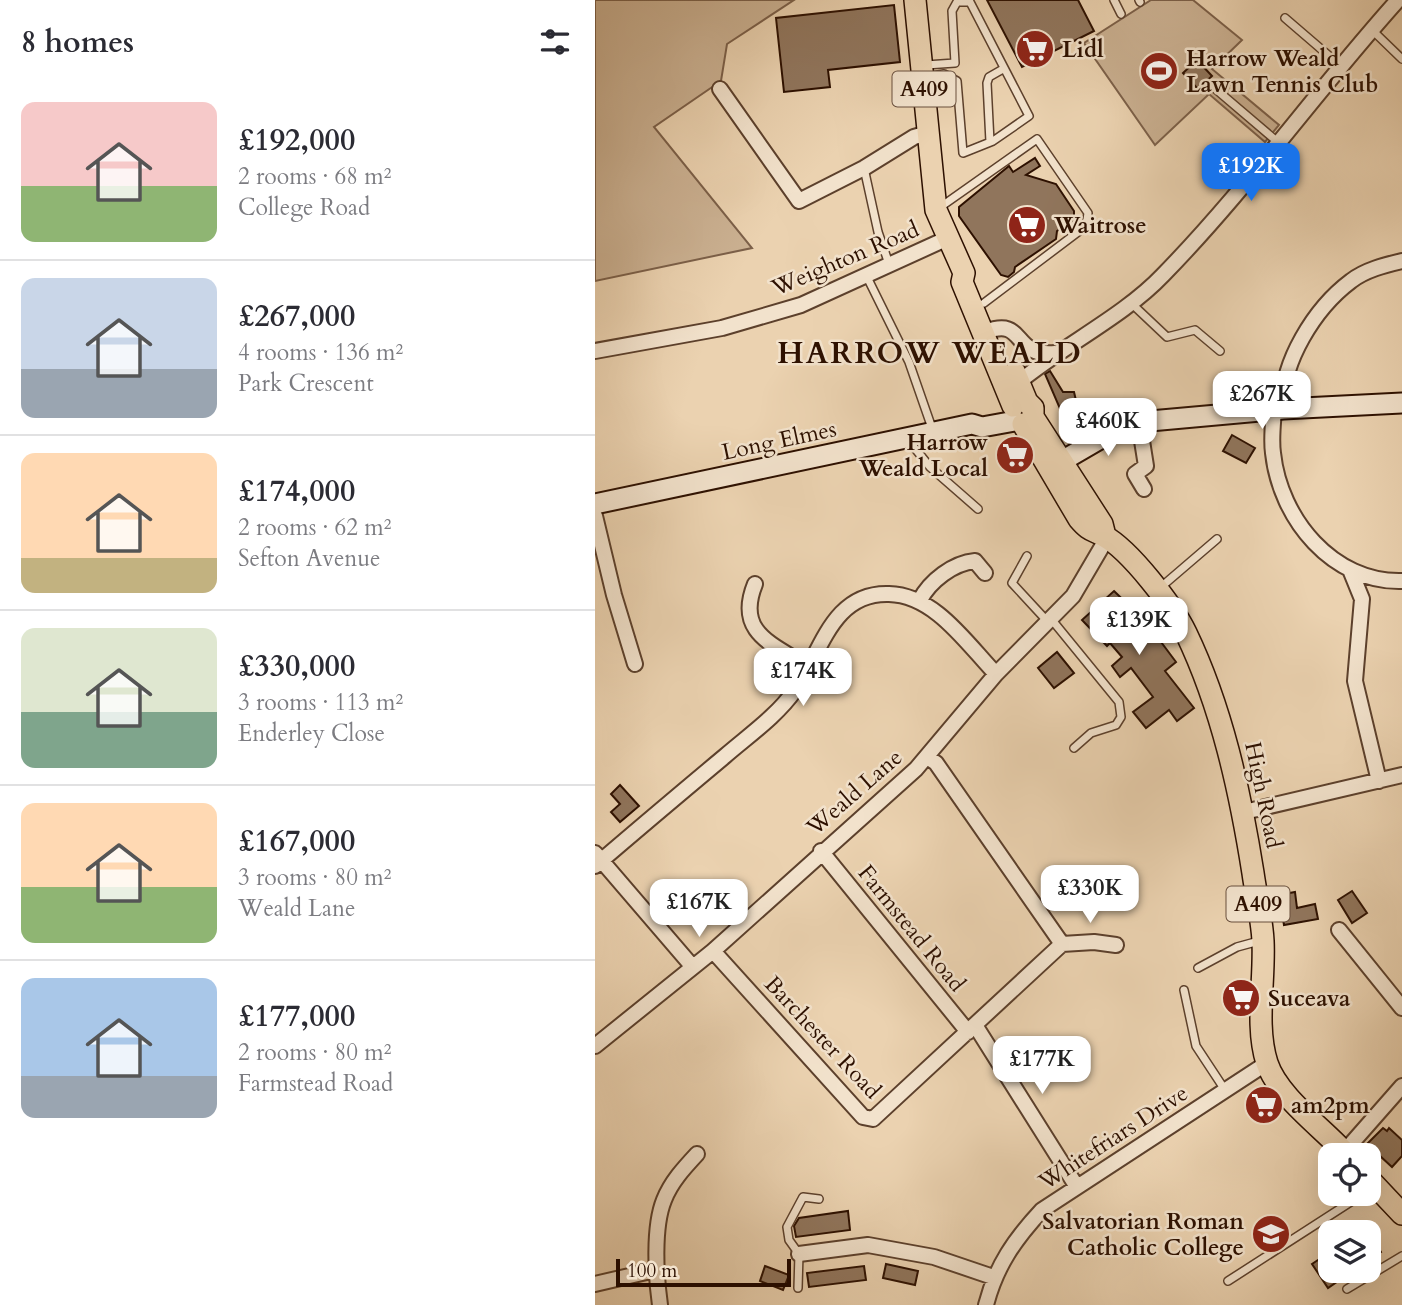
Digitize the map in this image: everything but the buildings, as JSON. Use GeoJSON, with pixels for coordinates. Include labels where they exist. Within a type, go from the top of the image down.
{"type":"FeatureCollection","features":[{"type":"Feature","properties":{"kind":"main road","name":"High Road"},"geometry":{"type":"LineString","coordinates":[[915,0],[936,211],[964,273],[963,282],[990,330]]}},
{"type":"Feature","properties":{"kind":"main road","name":"High Road"},"geometry":{"type":"LineString","coordinates":[[964,273],[972,278],[984,303],[990,330],[1020,409],[1056,465],[1079,519],[1089,531],[1106,537],[1157,590],[1186,632],[1212,699],[1244,812],[1263,940],[1263,1024],[1267,1063],[1278,1082],[1308,1117],[1335,1143]]}},
{"type":"Feature","properties":{"kind":"main road"},"geometry":{"type":"LineString","coordinates":[[1381,1197],[1402,1214]]}},
{"type":"Feature","properties":{"kind":"street"},"geometry":{"type":"LineString","coordinates":[[1020,409],[1055,353],[1131,302],[1162,276],[1280,144],[1371,29],[1398,0]]}},
{"type":"Feature","properties":{"kind":"street"},"geometry":{"type":"LineString","coordinates":[[720,89],[799,201],[864,168],[914,137],[928,133]]}},
{"type":"Feature","properties":{"kind":"street","name":"Weighton Road"},"geometry":{"type":"LineString","coordinates":[[595,351],[735,325],[801,305],[948,239]]}},
{"type":"Feature","properties":{"kind":"street"},"geometry":{"type":"LineString","coordinates":[[1402,261],[1384,265],[1352,280],[1323,308],[1300,343],[1283,388],[1273,452],[1276,470],[1294,517],[1315,547],[1351,572],[1384,582],[1402,581]]}},
{"type":"Feature","properties":{"kind":"street"},"geometry":{"type":"LineString","coordinates":[[990,330],[1012,330],[1029,351],[1038,354],[1055,353]]}},
{"type":"Feature","properties":{"kind":"street"},"geometry":{"type":"LineString","coordinates":[[1056,465],[1117,429],[1139,422],[1278,409],[1402,402]]}},
{"type":"Feature","properties":{"kind":"street","name":"Long Elmes"},"geometry":{"type":"LineString","coordinates":[[595,504],[972,424],[982,427],[1020,409]]}},
{"type":"Feature","properties":{"kind":"street"},"geometry":{"type":"LineString","coordinates":[[1139,422],[1146,466],[1135,474],[1144,489]]}},
{"type":"Feature","properties":{"kind":"street"},"geometry":{"type":"LineString","coordinates":[[595,516],[614,595],[635,664]]}},
{"type":"Feature","properties":{"kind":"street","name":"Weald Lane"},"geometry":{"type":"LineString","coordinates":[[595,1046],[713,951],[927,757],[936,741],[996,674],[1073,596],[1106,537]]}},
{"type":"Feature","properties":{"kind":"street"},"geometry":{"type":"LineString","coordinates":[[920,600],[926,588],[961,562],[975,561],[985,573]]}},
{"type":"Feature","properties":{"kind":"street"},"geometry":{"type":"LineString","coordinates":[[1351,572],[1361,599],[1355,681],[1379,781]]}},
{"type":"Feature","properties":{"kind":"street"},"geometry":{"type":"LineString","coordinates":[[1361,599],[1384,582]]}},
{"type":"Feature","properties":{"kind":"street"},"geometry":{"type":"LineString","coordinates":[[755,584],[747,604],[757,634],[808,667]]}},
{"type":"Feature","properties":{"kind":"street"},"geometry":{"type":"LineString","coordinates":[[692,966],[597,859],[766,721],[794,691],[832,621],[856,601],[888,593],[920,600],[939,615],[996,674]]}},
{"type":"Feature","properties":{"kind":"street"},"geometry":{"type":"LineString","coordinates":[[927,757],[936,763],[1061,938],[1062,944]]}},
{"type":"Feature","properties":{"kind":"street"},"geometry":{"type":"LineString","coordinates":[[1244,812],[1402,775]]}},
{"type":"Feature","properties":{"kind":"street","name":"Farmstead Road"},"geometry":{"type":"LineString","coordinates":[[821,851],[971,1028],[1077,1187]]}},
{"type":"Feature","properties":{"kind":"street"},"geometry":{"type":"LineString","coordinates":[[1339,930],[1402,1008]]}},
{"type":"Feature","properties":{"kind":"street"},"geometry":{"type":"LineString","coordinates":[[971,1028],[1062,944],[1094,942],[1116,945]]}},
{"type":"Feature","properties":{"kind":"street","name":"Barchester Road"},"geometry":{"type":"LineString","coordinates":[[713,951],[863,1117],[873,1119],[971,1028]]}},
{"type":"Feature","properties":{"kind":"street","name":"Whitefriars Drive"},"geometry":{"type":"LineString","coordinates":[[986,1305],[993,1277],[1017,1237],[1034,1219],[1077,1187],[1267,1063]]}},
{"type":"Feature","properties":{"kind":"street"},"geometry":{"type":"LineString","coordinates":[[1354,1143],[1402,1086]]}},
{"type":"Feature","properties":{"kind":"street"},"geometry":{"type":"LineString","coordinates":[[660,1305],[655,1270],[663,1201],[679,1174],[697,1154]]}},
{"type":"Feature","properties":{"kind":"street"},"geometry":{"type":"LineString","coordinates":[[799,1254],[868,1245],[935,1257],[993,1277]]}},
{"type":"Feature","properties":{"kind":"street"},"geometry":{"type":"LineString","coordinates":[[595,1284],[655,1270]]}},
{"type":"Feature","properties":{"kind":"lane"},"geometry":{"type":"LineString","coordinates":[[1114,0],[1121,14]]}},
{"type":"Feature","properties":{"kind":"lane"},"geometry":{"type":"LineString","coordinates":[[957,2],[970,2],[1029,116],[990,142],[963,153],[955,63],[952,11],[957,2]]}},
{"type":"Feature","properties":{"kind":"lane"},"geometry":{"type":"LineString","coordinates":[[1285,18],[1342,67]]}},
{"type":"Feature","properties":{"kind":"lane"},"geometry":{"type":"LineString","coordinates":[[1371,29],[1402,60]]}},
{"type":"Feature","properties":{"kind":"lane"},"geometry":{"type":"LineString","coordinates":[[922,72],[955,63]]}},
{"type":"Feature","properties":{"kind":"lane"},"geometry":{"type":"LineString","coordinates":[[990,142],[986,83],[989,77],[1003,69]]}},
{"type":"Feature","properties":{"kind":"lane"},"geometry":{"type":"LineString","coordinates":[[922,72],[944,74],[957,81]]}},
{"type":"Feature","properties":{"kind":"lane"},"geometry":{"type":"LineString","coordinates":[[1212,86],[1280,144]]}},
{"type":"Feature","properties":{"kind":"lane"},"geometry":{"type":"LineString","coordinates":[[936,211],[1037,139],[1088,214],[1086,226],[984,303]]}},
{"type":"Feature","properties":{"kind":"lane"},"geometry":{"type":"LineString","coordinates":[[864,168],[878,232],[889,264]]}},
{"type":"Feature","properties":{"kind":"lane"},"geometry":{"type":"LineString","coordinates":[[866,275],[909,362],[934,432]]}},
{"type":"Feature","properties":{"kind":"lane"},"geometry":{"type":"LineString","coordinates":[[1131,302],[1167,337],[1195,330],[1220,351]]}},
{"type":"Feature","properties":{"kind":"lane"},"geometry":{"type":"LineString","coordinates":[[906,438],[930,467],[978,509]]}},
{"type":"Feature","properties":{"kind":"lane"},"geometry":{"type":"LineString","coordinates":[[1157,590],[1217,539]]}},
{"type":"Feature","properties":{"kind":"lane"},"geometry":{"type":"LineString","coordinates":[[1027,556],[1012,583],[1050,622],[1119,702],[1121,717],[1116,725],[1091,733],[1074,748]]}},
{"type":"Feature","properties":{"kind":"lane"},"geometry":{"type":"LineString","coordinates":[[1198,968],[1237,947],[1263,940]]}},
{"type":"Feature","properties":{"kind":"lane"},"geometry":{"type":"LineString","coordinates":[[1184,990],[1196,1046],[1225,1090]]}},
{"type":"Feature","properties":{"kind":"lane"},"geometry":{"type":"LineString","coordinates":[[798,1288],[799,1254],[789,1240],[787,1227],[803,1197],[820,1199]]}},
{"type":"Feature","properties":{"kind":"lane"},"geometry":{"type":"LineString","coordinates":[[1228,1281],[1339,1206]]}},
{"type":"Feature","properties":{"kind":"lane"},"geometry":{"type":"LineString","coordinates":[[1346,1289],[1402,1256]]}},
{"type":"Feature","properties":{"kind":"shaded area"},"geometry":{"type":"Polygon","coordinates":[[[595,0],[794,0],[727,44],[721,81],[654,127],[752,248],[595,281],[595,0]]]}},
{"type":"Feature","properties":{"kind":"shaded area","name":"Harrow Weald Lawn Tennis Club"},"geometry":{"type":"Polygon","coordinates":[[[1151,0],[1193,0],[1242,40],[1212,69],[1279,125],[1265,142],[1209,94],[1155,145],[1084,43],[1151,0]]]}},
{"type":"Feature","properties":{"kind":"place","name":"Lidl"},"geometry":{"type":"Point","coordinates":[1035,49]}},
{"type":"Feature","properties":{"kind":"place","name":"Harrow Weald Lawn Tennis Club"},"geometry":{"type":"Point","coordinates":[1159,71]}},
{"type":"Feature","properties":{"kind":"place","name":"Waitrose"},"geometry":{"type":"Point","coordinates":[1027,225]}},
{"type":"Feature","properties":{"kind":"place","name":"Harrow Weald Local"},"geometry":{"type":"Point","coordinates":[1015,455]}},
{"type":"Feature","properties":{"kind":"place","name":"Suceava"},"geometry":{"type":"Point","coordinates":[1241,998]}},
{"type":"Feature","properties":{"kind":"place","name":"am2pm"},"geometry":{"type":"Point","coordinates":[1264,1105]}},
{"type":"Feature","properties":{"kind":"place","name":"Salvatorian Roman Catholic College"},"geometry":{"type":"Point","coordinates":[1271,1234]}},
{"type":"Feature","properties":{"kind":"district","name":"HARROW WEALD"},"geometry":{"type":"Point","coordinates":[930,353]}}]}
